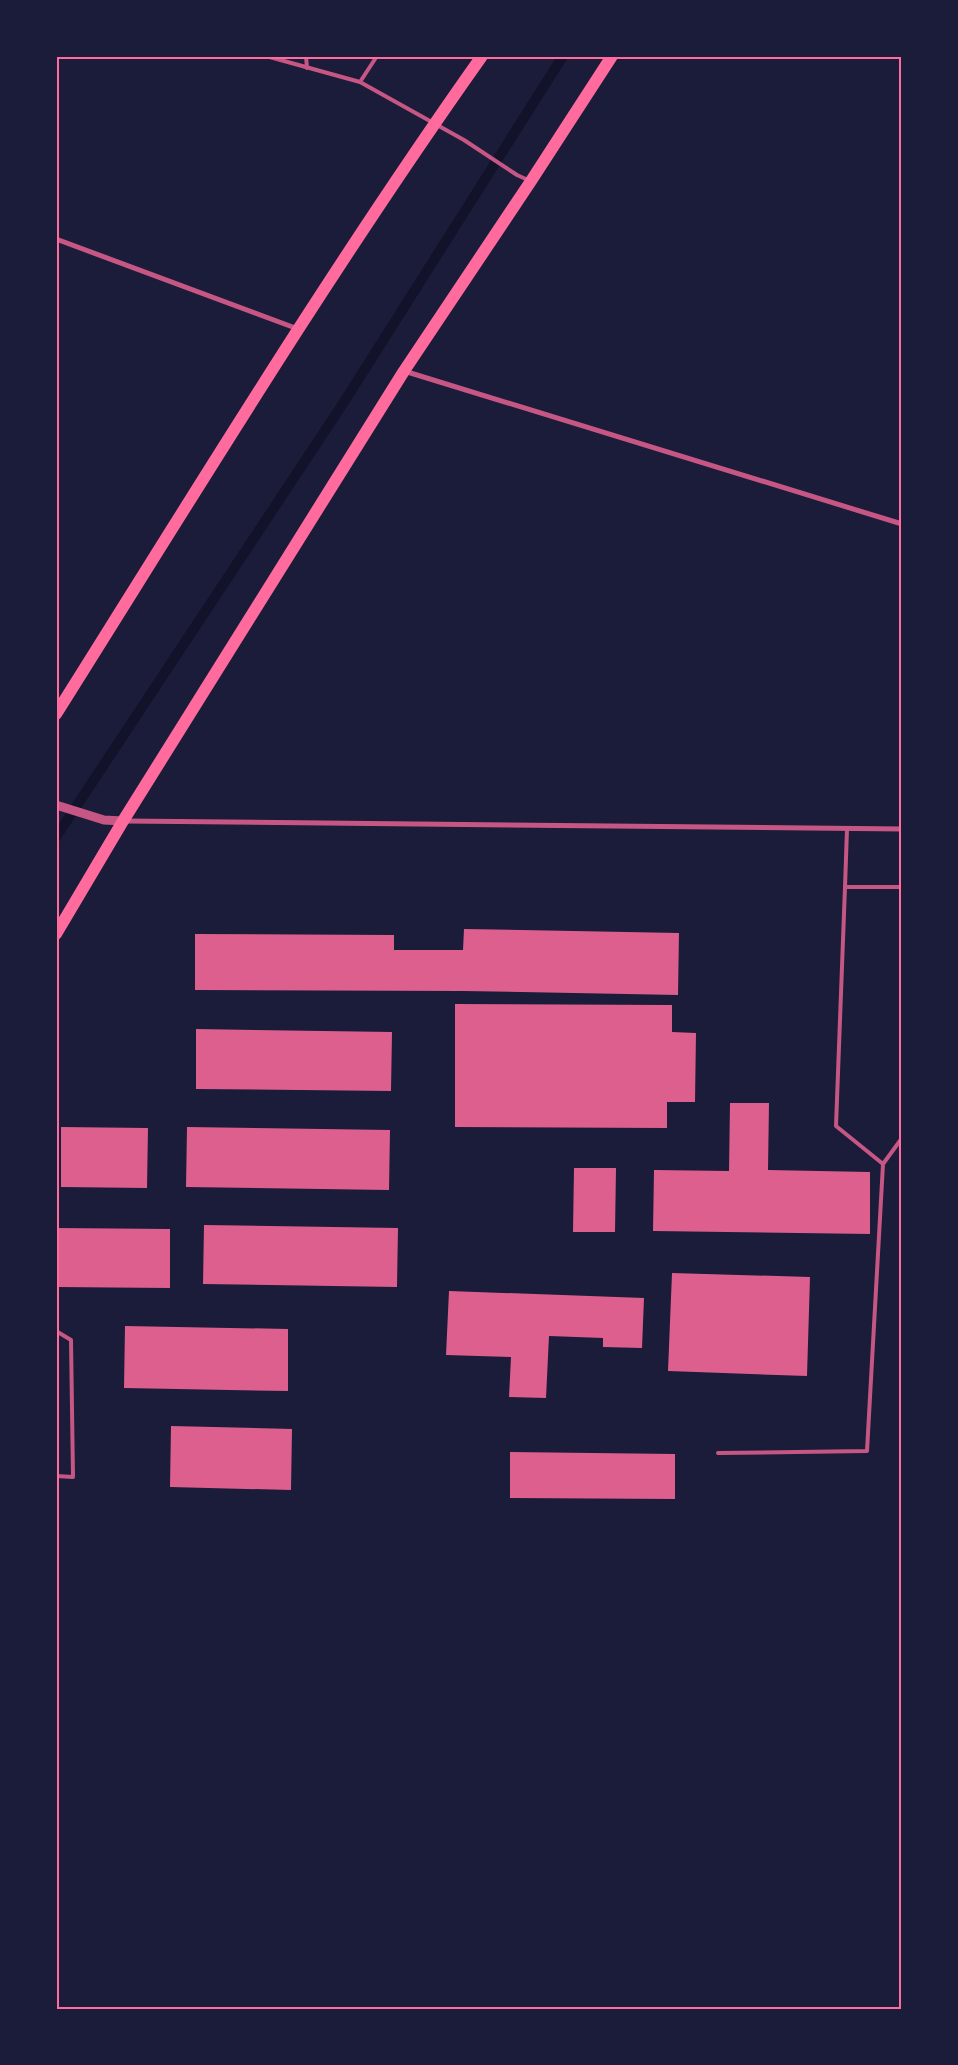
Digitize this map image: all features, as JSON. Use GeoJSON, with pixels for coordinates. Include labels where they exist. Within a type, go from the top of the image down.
{"type":"FeatureCollection","features":[{"type":"Feature","properties":{"kind":"main road"},"geometry":{"type":"LineString","coordinates":[[56,714],[299,329],[482,56]]}},
{"type":"Feature","properties":{"kind":"main road"},"geometry":{"type":"LineString","coordinates":[[56,934],[123,821],[404,371],[612,56]]}},
{"type":"Feature","properties":{"kind":"street"},"geometry":{"type":"LineString","coordinates":[[56,239],[299,329]]}},
{"type":"Feature","properties":{"kind":"street"},"geometry":{"type":"LineString","coordinates":[[404,371],[902,524]]}},
{"type":"Feature","properties":{"kind":"street"},"geometry":{"type":"LineString","coordinates":[[56,805],[104,820],[123,821],[902,829]]}},
{"type":"Feature","properties":{"kind":"lane"},"geometry":{"type":"LineString","coordinates":[[266,56],[360,82],[434,125],[464,140],[517,175],[531,181]]}},
{"type":"Feature","properties":{"kind":"lane"},"geometry":{"type":"LineString","coordinates":[[306,56],[307,68]]}},
{"type":"Feature","properties":{"kind":"lane"},"geometry":{"type":"LineString","coordinates":[[360,82],[377,56]]}},
{"type":"Feature","properties":{"kind":"lane"},"geometry":{"type":"LineString","coordinates":[[847,829],[836,1126],[883,1164]]}},
{"type":"Feature","properties":{"kind":"lane"},"geometry":{"type":"LineString","coordinates":[[845,887],[902,887]]}},
{"type":"Feature","properties":{"kind":"lane"},"geometry":{"type":"LineString","coordinates":[[718,1453],[866,1451],[883,1164],[902,1138]]}},
{"type":"Feature","properties":{"kind":"lane"},"geometry":{"type":"LineString","coordinates":[[56,1331],[72,1340],[73,1477],[56,1476]]}},
{"type":"Feature","properties":{"kind":"building"},"geometry":{"type":"Polygon","coordinates":[[[464,929],[679,933],[678,995],[463,991],[195,990],[195,934],[394,935],[394,950],[463,950],[464,929]]]}},
{"type":"Feature","properties":{"kind":"building"},"geometry":{"type":"Polygon","coordinates":[[[455,1004],[672,1005],[672,1032],[696,1033],[695,1102],[667,1102],[667,1128],[455,1127],[455,1004]]]}},
{"type":"Feature","properties":{"kind":"building"},"geometry":{"type":"Polygon","coordinates":[[[196,1029],[392,1032],[391,1091],[196,1089],[196,1029]]]}},
{"type":"Feature","properties":{"kind":"building"},"geometry":{"type":"Polygon","coordinates":[[[730,1103],[769,1103],[768,1170],[870,1172],[870,1234],[653,1231],[654,1170],[729,1171],[730,1103]]]}},
{"type":"Feature","properties":{"kind":"building"},"geometry":{"type":"Polygon","coordinates":[[[61,1127],[148,1128],[147,1188],[61,1187],[61,1127]]]}},
{"type":"Feature","properties":{"kind":"building"},"geometry":{"type":"Polygon","coordinates":[[[187,1127],[390,1130],[389,1190],[186,1187],[187,1127]]]}},
{"type":"Feature","properties":{"kind":"building"},"geometry":{"type":"Polygon","coordinates":[[[574,1168],[616,1168],[615,1232],[573,1232],[574,1168]]]}},
{"type":"Feature","properties":{"kind":"building"},"geometry":{"type":"Polygon","coordinates":[[[204,1225],[398,1228],[397,1287],[203,1284],[204,1225]]]}},
{"type":"Feature","properties":{"kind":"building"},"geometry":{"type":"Polygon","coordinates":[[[56,1228],[170,1229],[170,1288],[56,1287],[56,1228]]]}},
{"type":"Feature","properties":{"kind":"building"},"geometry":{"type":"Polygon","coordinates":[[[672,1273],[810,1277],[807,1376],[668,1371],[672,1273]]]}},
{"type":"Feature","properties":{"kind":"building"},"geometry":{"type":"Polygon","coordinates":[[[449,1291],[644,1298],[642,1348],[603,1347],[603,1338],[549,1336],[546,1398],[509,1397],[511,1357],[446,1355],[449,1291]]]}},
{"type":"Feature","properties":{"kind":"building"},"geometry":{"type":"Polygon","coordinates":[[[125,1326],[288,1329],[288,1391],[124,1388],[125,1326]]]}},
{"type":"Feature","properties":{"kind":"building"},"geometry":{"type":"Polygon","coordinates":[[[171,1426],[292,1429],[291,1490],[170,1487],[171,1426]]]}},
{"type":"Feature","properties":{"kind":"building"},"geometry":{"type":"Polygon","coordinates":[[[510,1452],[675,1454],[675,1499],[510,1498],[510,1452]]]}},
{"type":"Feature","properties":{"kind":"waterway"},"geometry":{"type":"LineString","coordinates":[[56,837],[344,402],[563,56]]}}]}
